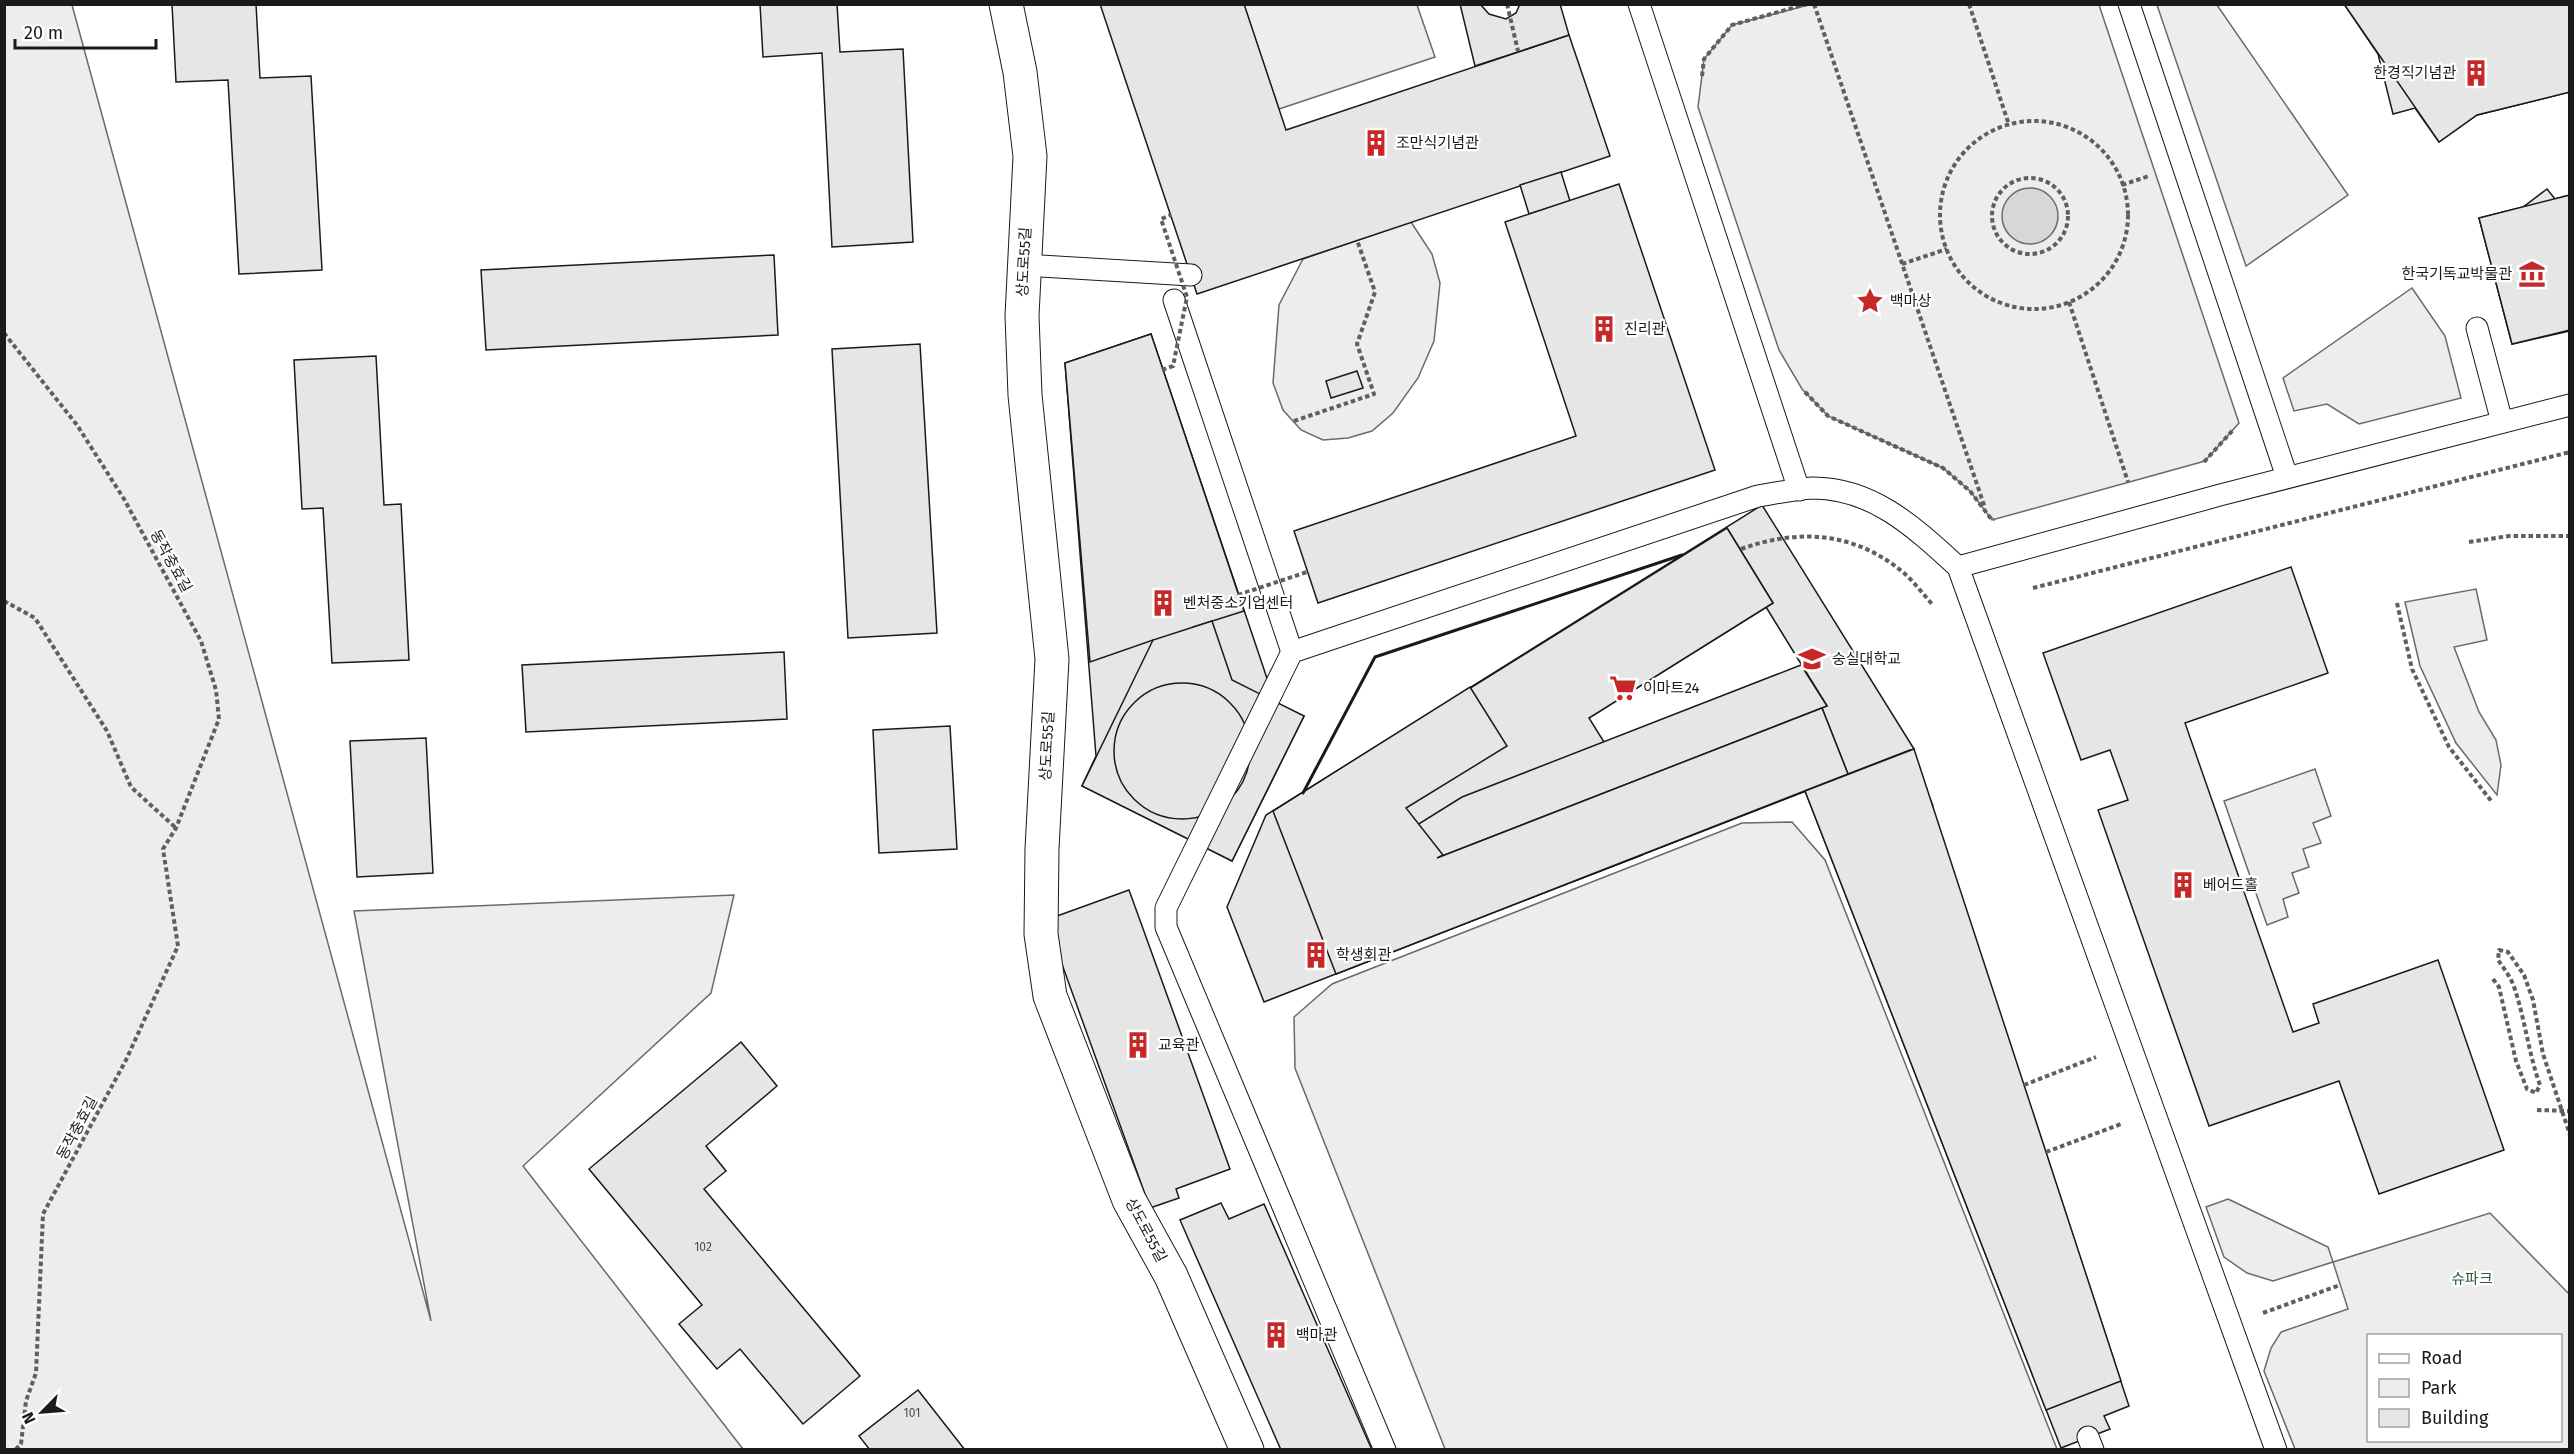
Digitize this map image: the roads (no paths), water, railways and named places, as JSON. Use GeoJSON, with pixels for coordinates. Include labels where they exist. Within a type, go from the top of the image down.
{"type":"FeatureCollection","features":[{"type":"Feature","properties":{"kind":"street","name":"상도로55길"},"geometry":{"type":"LineString","coordinates":[[1006,4],[1020,72],[1030,156],[1022,316],[1024,395],[1052,659],[1042,849],[1041,934],[1050,996],[1129,1200],[1171,1276],[1246,1449]]}},
{"type":"Feature","properties":{"kind":"lane"},"geometry":{"type":"LineString","coordinates":[[1639,4],[1799,490]]}},
{"type":"Feature","properties":{"kind":"lane"},"geometry":{"type":"LineString","coordinates":[[2128,4],[2287,477]]}},
{"type":"Feature","properties":{"kind":"lane"},"geometry":{"type":"LineString","coordinates":[[1024,265],[1191,275]]}},
{"type":"Feature","properties":{"kind":"lane"},"geometry":{"type":"LineString","coordinates":[[1174,300],[1292,652],[1166,908],[1166,927],[1385,1449]]}},
{"type":"Feature","properties":{"kind":"lane"},"geometry":{"type":"LineString","coordinates":[[2477,328],[2502,422]]}},
{"type":"Feature","properties":{"kind":"lane"},"geometry":{"type":"LineString","coordinates":[[1958,567],[2287,477],[2570,405]]}},
{"type":"Feature","properties":{"kind":"lane"},"geometry":{"type":"LineString","coordinates":[[1292,652],[1758,496],[1815,488],[1852,493],[1884,506],[1911,524],[1958,567],[2276,1449]]}},
{"type":"Feature","properties":{"kind":"place","name":"한경직기념관"},"geometry":{"type":"Point","coordinates":[2476,73]}},
{"type":"Feature","properties":{"kind":"place","name":"조만식기념관"},"geometry":{"type":"Point","coordinates":[1376,143]}},
{"type":"Feature","properties":{"kind":"place","name":"한국기독교박물관"},"geometry":{"type":"Point","coordinates":[2532,274]}},
{"type":"Feature","properties":{"kind":"place","name":"백마상"},"geometry":{"type":"Point","coordinates":[1870,301]}},
{"type":"Feature","properties":{"kind":"place","name":"진리관"},"geometry":{"type":"Point","coordinates":[1604,329]}},
{"type":"Feature","properties":{"kind":"place","name":"벤처중소기업센터"},"geometry":{"type":"Point","coordinates":[1163,603]}},
{"type":"Feature","properties":{"kind":"place","name":"숭실대학교"},"geometry":{"type":"Point","coordinates":[1812,659]}},
{"type":"Feature","properties":{"kind":"place","name":"이마트24"},"geometry":{"type":"Point","coordinates":[1623,688]}},
{"type":"Feature","properties":{"kind":"place","name":"베어드홀"},"geometry":{"type":"Point","coordinates":[2183,885]}},
{"type":"Feature","properties":{"kind":"place","name":"학생회관"},"geometry":{"type":"Point","coordinates":[1316,955]}},
{"type":"Feature","properties":{"kind":"place","name":"교육관"},"geometry":{"type":"Point","coordinates":[1138,1045]}},
{"type":"Feature","properties":{"kind":"place","name":"백마관"},"geometry":{"type":"Point","coordinates":[1276,1335]}},
{"type":"Feature","properties":{"kind":"park label","name":"슈파크"},"geometry":{"type":"Point","coordinates":[2472,1279]}}]}
